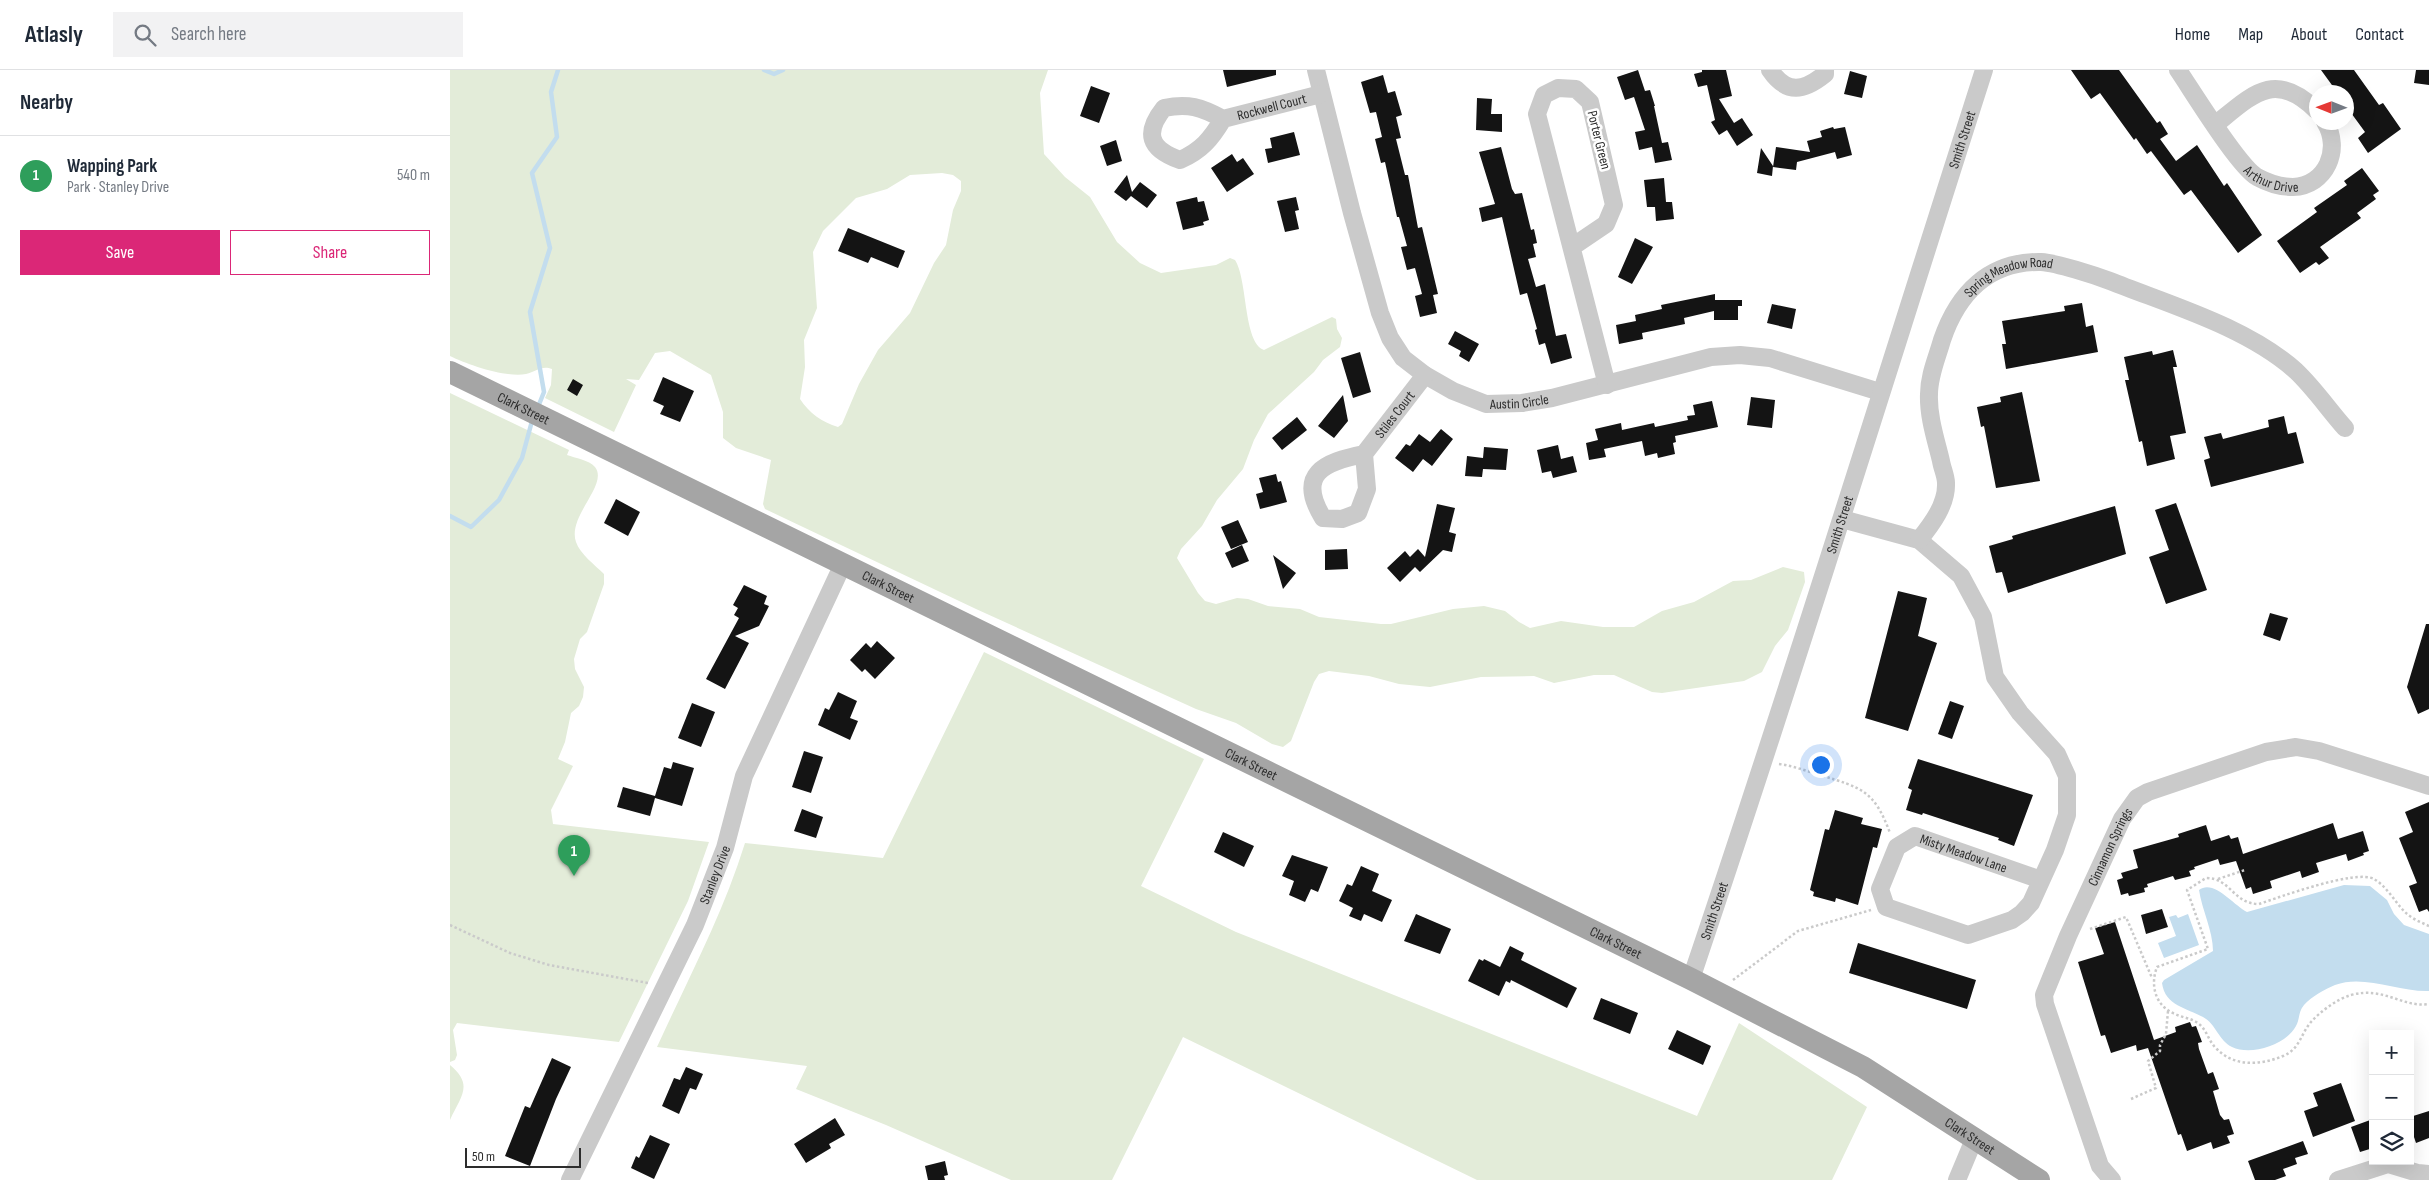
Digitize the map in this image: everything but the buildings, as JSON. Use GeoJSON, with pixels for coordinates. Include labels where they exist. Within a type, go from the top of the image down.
{"type":"FeatureCollection","features":[{"type":"Feature","properties":{"kind":"main road","name":"Clark Street"},"geometry":{"type":"LineString","coordinates":[[450,372],[1691,979],[1863,1067],[1975,1137],[2039,1180]]}},
{"type":"Feature","properties":{"kind":"street","name":"Austin Circle"},"geometry":{"type":"LineString","coordinates":[[1316,70],[1380,313],[1390,338],[1403,358],[1425,375],[1453,391],[1486,404],[1522,403],[1607,385],[1711,357],[1740,355],[1770,358],[1880,392]]}},
{"type":"Feature","properties":{"kind":"street"},"geometry":{"type":"LineString","coordinates":[[1770,70],[1780,82],[1794,89],[1810,86],[1824,74],[1825,70]]}},
{"type":"Feature","properties":{"kind":"street","name":"Smith Street"},"geometry":{"type":"LineString","coordinates":[[1691,979],[1842,519],[1880,392],[1984,70]]}},
{"type":"Feature","properties":{"kind":"street","name":"Arthur Drive"},"geometry":{"type":"LineString","coordinates":[[2178,70],[2241,161],[2255,176],[2277,186],[2295,187],[2314,180],[2328,165],[2334,148],[2330,130]]}},
{"type":"Feature","properties":{"kind":"street"},"geometry":{"type":"LineString","coordinates":[[2216,124],[2242,103],[2271,86],[2293,89],[2309,104]]}},
{"type":"Feature","properties":{"kind":"street","name":"Porter Green"},"geometry":{"type":"LineString","coordinates":[[1572,247],[1606,224],[1614,204],[1590,102],[1576,89],[1558,88],[1544,95],[1537,114],[1607,385]]}},
{"type":"Feature","properties":{"kind":"street","name":"Rockwell Court"},"geometry":{"type":"LineString","coordinates":[[1223,119],[1321,94]]}},
{"type":"Feature","properties":{"kind":"street","name":"Spring Meadow Road"},"geometry":{"type":"LineString","coordinates":[[1919,540],[1934,521],[1942,503],[1946,483],[1928,396],[1930,377],[1947,327],[1957,305],[1975,285],[1993,273],[2019,263],[2043,262],[2103,279],[2235,332],[2296,371],[2345,428]]}},
{"type":"Feature","properties":{"kind":"street","name":"Stiles Court"},"geometry":{"type":"LineString","coordinates":[[1364,454],[1425,375]]}},
{"type":"Feature","properties":{"kind":"street"},"geometry":{"type":"LineString","coordinates":[[1842,519],[1919,540],[1961,576],[1983,617],[1995,677],[2020,713],[2056,754],[2067,776],[2067,815],[2031,903],[2012,920],[1968,935],[1886,907],[1880,889],[1897,846]]}},
{"type":"Feature","properties":{"kind":"street","name":"Stanley Drive"},"geometry":{"type":"LineString","coordinates":[[570,1180],[695,925],[725,848],[744,776],[843,564]]}},
{"type":"Feature","properties":{"kind":"street","name":"Cinnamon Springs"},"geometry":{"type":"LineString","coordinates":[[2112,1180],[2100,1166],[2045,1004],[2045,991],[2122,819],[2132,803],[2148,792],[2266,752],[2296,748],[2319,751],[2429,786]]}},
{"type":"Feature","properties":{"kind":"street","name":"Misty Meadow Lane"},"geometry":{"type":"LineString","coordinates":[[1897,846],[1915,836],[2042,880]]}},
{"type":"Feature","properties":{"kind":"street"},"geometry":{"type":"LineString","coordinates":[[1957,1180],[1975,1137]]}},
{"type":"Feature","properties":{"kind":"street"},"geometry":{"type":"LineString","coordinates":[[2338,1180],[2390,1164],[2414,1172],[2429,1174]]}},
{"type":"Feature","properties":{"kind":"path"},"geometry":{"type":"LineString","coordinates":[[1779,764],[1798,766],[1855,786],[1868,794],[1884,813],[1897,846]]}},
{"type":"Feature","properties":{"kind":"path"},"geometry":{"type":"LineString","coordinates":[[2152,979],[2157,967],[2208,949],[2187,890],[2206,878],[2218,880],[2245,870]]}},
{"type":"Feature","properties":{"kind":"path"},"geometry":{"type":"LineString","coordinates":[[2218,880],[2240,900],[2249,904],[2259,904],[2340,880],[2362,876],[2374,879],[2391,895],[2404,912],[2417,921],[2429,926]]}},
{"type":"Feature","properties":{"kind":"path"},"geometry":{"type":"LineString","coordinates":[[1732,981],[1798,931],[1886,907]]}},
{"type":"Feature","properties":{"kind":"path"},"geometry":{"type":"LineString","coordinates":[[2068,936],[2126,917],[2158,998],[2168,1011],[2197,1022],[2202,1026],[2213,1045],[2226,1057],[2251,1064],[2270,1061],[2291,1053],[2296,1049],[2310,1023],[2344,997],[2360,993],[2376,993],[2397,997],[2408,1003],[2429,1004]]}},
{"type":"Feature","properties":{"kind":"path"},"geometry":{"type":"LineString","coordinates":[[450,925],[510,953],[549,965],[665,986]]}},
{"type":"Feature","properties":{"kind":"path"},"geometry":{"type":"LineString","coordinates":[[2131,1099],[2156,1088],[2148,1061],[2160,1052],[2160,1044],[2166,1034],[2168,1011]]}},
{"type":"Feature","properties":{"kind":"green space"},"geometry":{"type":"Polygon","coordinates":[[[450,70],[1048,70],[1040,93],[1044,154],[1065,177],[1090,197],[1117,242],[1140,263],[1161,273],[1216,265],[1230,258],[1235,260],[1242,281],[1252,335],[1257,345],[1264,350],[1332,317],[1336,319],[1337,329],[1342,338],[1340,347],[1323,360],[1314,372],[1268,414],[1254,440],[1243,469],[1217,500],[1202,526],[1181,549],[1177,558],[1198,593],[1205,601],[1216,604],[1237,598],[1248,599],[1268,606],[1300,609],[1319,617],[1381,624],[1391,624],[1453,609],[1484,606],[1505,611],[1530,628],[1561,621],[1603,627],[1634,627],[1662,611],[1694,602],[1733,581],[1751,580],[1783,567],[1804,572],[1805,582],[1788,630],[1775,646],[1762,672],[1744,681],[1662,693],[1652,692],[1614,675],[1594,675],[1554,683],[1534,676],[1481,677],[1430,687],[1399,684],[1369,676],[1329,671],[1319,674],[1314,682],[1291,741],[1283,747],[1272,744],[1236,723],[1196,709],[976,609],[765,509],[763,504],[771,460],[736,448],[723,438],[723,412],[711,375],[670,351],[655,353],[639,380],[626,379],[636,385],[614,432],[545,398],[551,385],[552,369],[539,369],[518,375],[509,374],[477,367],[450,356],[450,70]],[[942,173],[910,175],[887,189],[856,198],[823,231],[813,252],[817,308],[804,340],[805,367],[800,399],[812,413],[827,422],[838,427],[842,424],[859,384],[878,350],[910,313],[934,263],[946,245],[953,210],[961,191],[961,181],[953,175],[942,173]]]}},
{"type":"Feature","properties":{"kind":"green space"},"geometry":{"type":"Polygon","coordinates":[[[450,393],[569,450],[567,455],[589,463],[595,467],[598,474],[597,483],[577,522],[575,532],[576,542],[581,551],[604,574],[604,584],[587,632],[580,639],[574,659],[575,669],[584,687],[583,697],[579,706],[571,713],[565,742],[558,759],[573,766],[551,810],[553,824],[709,842],[688,901],[619,1042],[457,1023],[453,1030],[457,1055],[455,1060],[450,1062],[450,393]]]}},
{"type":"Feature","properties":{"kind":"green space"},"geometry":{"type":"Polygon","coordinates":[[[984,652],[1204,759],[1141,886],[1236,932],[1697,1116],[1739,1023],[1867,1107],[1832,1180],[1477,1180],[1183,1037],[1112,1180],[1011,1180],[886,1125],[796,1089],[807,1066],[657,1047],[716,921],[745,843],[883,858],[984,652]]]}},
{"type":"Feature","properties":{"kind":"green space"},"geometry":{"type":"Polygon","coordinates":[[[450,1065],[462,1079],[463,1091],[450,1120],[450,1065]]]}},
{"type":"Feature","properties":{"kind":"water"},"geometry":{"type":"Polygon","coordinates":[[[2344,885],[2370,886],[2387,900],[2394,914],[2404,925],[2429,934],[2429,991],[2417,991],[2358,981],[2335,985],[2310,999],[2304,1005],[2296,1026],[2284,1039],[2267,1047],[2249,1050],[2232,1047],[2224,1041],[2207,1020],[2167,997],[2162,983],[2164,980],[2213,951],[2213,943],[2199,890],[2211,888],[2217,890],[2247,912],[2344,885]]]}},
{"type":"Feature","properties":{"kind":"water"},"geometry":{"type":"Polygon","coordinates":[[[2188,914],[2199,945],[2164,958],[2158,943],[2176,936],[2169,917],[2176,915],[2178,918],[2188,914]]]}},
{"type":"Feature","properties":{"kind":"waterway"},"geometry":{"type":"LineString","coordinates":[[538,407],[544,392],[530,312],[550,248],[532,173],[557,137],[551,92],[558,70]]}},
{"type":"Feature","properties":{"kind":"waterway"},"geometry":{"type":"LineString","coordinates":[[764,70],[774,74],[783,70]]}},
{"type":"Feature","properties":{"kind":"waterway"},"geometry":{"type":"LineString","coordinates":[[450,516],[471,527],[499,500],[522,458],[532,421]]}},
{"type":"Feature","properties":{"kind":"place","name":"Wapping Park"},"geometry":{"type":"Point","coordinates":[574,876]}}]}
